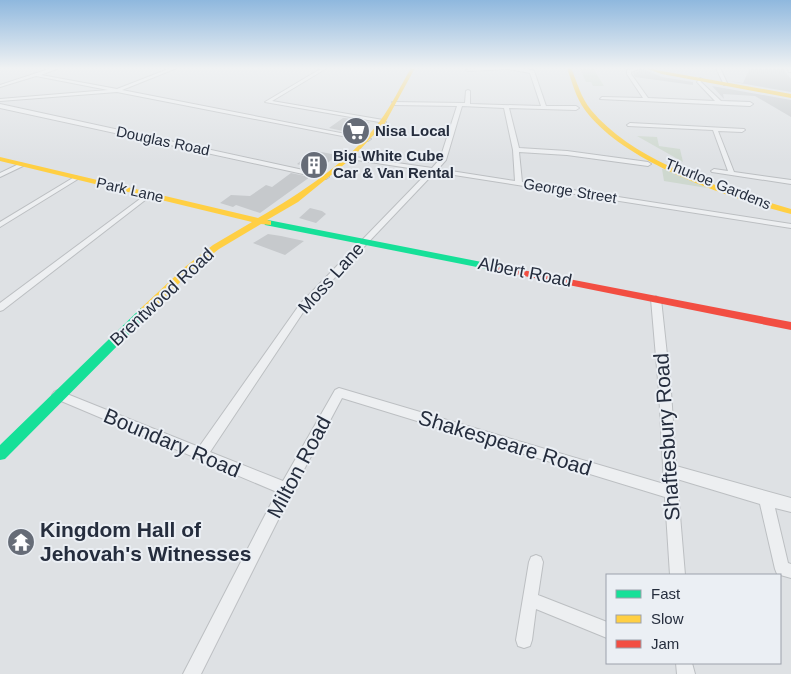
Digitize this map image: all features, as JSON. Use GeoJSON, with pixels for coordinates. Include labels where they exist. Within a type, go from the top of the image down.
{"type":"FeatureCollection","features":[{"type":"Feature","properties":{"kind":"street"},"geometry":{"type":"LineString","coordinates":[[160,99],[368,139]]}},
{"type":"Feature","properties":{"kind":"street"},"geometry":{"type":"LineString","coordinates":[[271,99],[267,102],[383,122]]}},
{"type":"Feature","properties":{"kind":"street","name":"Moss Lane"},"geometry":{"type":"LineString","coordinates":[[201,455],[303,306],[443,160],[466,99]]}},
{"type":"Feature","properties":{"kind":"street"},"geometry":{"type":"LineString","coordinates":[[541,99],[544,108]]}},
{"type":"Feature","properties":{"kind":"street","name":"Thurloe Gardens"},"geometry":{"type":"LineString","coordinates":[[581,99],[593,117],[620,138],[698,179],[791,212]]}},
{"type":"Feature","properties":{"kind":"street","name":"Thurloe Gardens"},"geometry":{"type":"LineString","coordinates":[[590,99],[604,117],[628,137],[660,155],[700,174],[791,206]]}},
{"type":"Feature","properties":{"kind":"street"},"geometry":{"type":"LineString","coordinates":[[635,99],[750,104]]}},
{"type":"Feature","properties":{"kind":"street"},"geometry":{"type":"LineString","coordinates":[[716,99],[720,103]]}},
{"type":"Feature","properties":{"kind":"street"},"geometry":{"type":"LineString","coordinates":[[394,102],[576,108]]}},
{"type":"Feature","properties":{"kind":"street","name":"Brentwood Road"},"geometry":{"type":"LineString","coordinates":[[0,454],[188,269],[216,247],[295,200],[326,177],[368,139],[383,122],[394,102]]}},
{"type":"Feature","properties":{"kind":"street","name":"Douglas Road"},"geometry":{"type":"LineString","coordinates":[[0,106],[326,177]]}},
{"type":"Feature","properties":{"kind":"street"},"geometry":{"type":"LineString","coordinates":[[506,107],[516,150],[519,183]]}},
{"type":"Feature","properties":{"kind":"street"},"geometry":{"type":"LineString","coordinates":[[630,125],[742,130]]}},
{"type":"Feature","properties":{"kind":"street"},"geometry":{"type":"LineString","coordinates":[[715,129],[732,174]]}},
{"type":"Feature","properties":{"kind":"street"},"geometry":{"type":"LineString","coordinates":[[516,150],[567,153],[648,164]]}},
{"type":"Feature","properties":{"kind":"street","name":"George Street"},"geometry":{"type":"LineString","coordinates":[[350,157],[791,226]]}},
{"type":"Feature","properties":{"kind":"street","name":"Park Lane"},"geometry":{"type":"LineString","coordinates":[[0,159],[260,221]]}},
{"type":"Feature","properties":{"kind":"street"},"geometry":{"type":"LineString","coordinates":[[0,175],[21,165]]}},
{"type":"Feature","properties":{"kind":"street"},"geometry":{"type":"LineString","coordinates":[[714,171],[791,182]]}},
{"type":"Feature","properties":{"kind":"street"},"geometry":{"type":"LineString","coordinates":[[0,225],[76,178]]}},
{"type":"Feature","properties":{"kind":"street"},"geometry":{"type":"LineString","coordinates":[[0,308],[150,194]]}},
{"type":"Feature","properties":{"kind":"street","name":"Albert Road"},"geometry":{"type":"LineString","coordinates":[[260,221],[791,326]]}},
{"type":"Feature","properties":{"kind":"street","name":"Shaftesbury Road"},"geometry":{"type":"LineString","coordinates":[[656,299],[671,471],[670,492],[677,574]]}},
{"type":"Feature","properties":{"kind":"street","name":"Milton Road"},"geometry":{"type":"LineString","coordinates":[[192,674],[286,490],[339,393]]}},
{"type":"Feature","properties":{"kind":"street","name":"Shakespeare Road"},"geometry":{"type":"LineString","coordinates":[[339,393],[670,492]]}},
{"type":"Feature","properties":{"kind":"street","name":"Boundary Road"},"geometry":{"type":"LineString","coordinates":[[58,395],[286,490]]}},
{"type":"Feature","properties":{"kind":"street"},"geometry":{"type":"LineString","coordinates":[[671,471],[791,505]]}},
{"type":"Feature","properties":{"kind":"street"},"geometry":{"type":"LineString","coordinates":[[766,499],[782,569],[791,571]]}},
{"type":"Feature","properties":{"kind":"street"},"geometry":{"type":"LineString","coordinates":[[524,640],[536,562]]}},
{"type":"Feature","properties":{"kind":"street"},"geometry":{"type":"LineString","coordinates":[[530,599],[606,630]]}},
{"type":"Feature","properties":{"kind":"shaded area"},"geometry":{"type":"Polygon","coordinates":[[[637,136],[657,137],[659,146],[680,149],[683,162],[637,136]]]}},
{"type":"Feature","properties":{"kind":"shaded area"},"geometry":{"type":"Polygon","coordinates":[[[662,169],[671,170],[707,188],[664,181],[662,169]]]}},
{"type":"Feature","properties":{"kind":"building"},"geometry":{"type":"Polygon","coordinates":[[[761,99],[791,100],[791,117],[761,99]]]}},
{"type":"Feature","properties":{"kind":"building"},"geometry":{"type":"Polygon","coordinates":[[[343,118],[370,122],[357,134],[329,128],[343,118]]]}},
{"type":"Feature","properties":{"kind":"building"},"geometry":{"type":"Polygon","coordinates":[[[312,152],[337,155],[318,171],[300,167],[303,166],[297,164],[312,152]]]}},
{"type":"Feature","properties":{"kind":"building"},"geometry":{"type":"Polygon","coordinates":[[[291,173],[310,177],[260,213],[236,205],[233,207],[220,203],[231,195],[250,196],[266,185],[272,187],[291,173]]]}},
{"type":"Feature","properties":{"kind":"building"},"geometry":{"type":"Polygon","coordinates":[[[310,208],[326,214],[316,223],[299,218],[310,208]]]}},
{"type":"Feature","properties":{"kind":"building"},"geometry":{"type":"Polygon","coordinates":[[[268,234],[304,241],[285,255],[253,243],[268,234]]]}},
{"type":"Feature","properties":{"kind":"traffic: fast"},"geometry":{"type":"LineString","coordinates":[[268,223],[502,269]]}},
{"type":"Feature","properties":{"kind":"traffic: fast"},"geometry":{"type":"LineString","coordinates":[[0,454],[145,311]]}},
{"type":"Feature","properties":{"kind":"traffic: slow"},"geometry":{"type":"LineString","coordinates":[[145,311],[188,269],[216,247],[295,200],[350,157],[383,122],[396,99]]}},
{"type":"Feature","properties":{"kind":"traffic: slow"},"geometry":{"type":"LineString","coordinates":[[582,99],[588,110],[605,129],[627,145],[653,160],[710,185],[791,212]]}},
{"type":"Feature","properties":{"kind":"traffic: slow"},"geometry":{"type":"LineString","coordinates":[[0,159],[268,223]]}},
{"type":"Feature","properties":{"kind":"traffic: jam"},"geometry":{"type":"LineString","coordinates":[[502,269],[791,326]]}},
{"type":"Feature","properties":{"kind":"place","name":"Nisa Local"},"geometry":{"type":"Point","coordinates":[356,131]}},
{"type":"Feature","properties":{"kind":"place","name":"Big White Cube Car & Van Rental"},"geometry":{"type":"Point","coordinates":[314,165]}},
{"type":"Feature","properties":{"kind":"place","name":"Kingdom Hall of Jehovah's Witnesses"},"geometry":{"type":"Point","coordinates":[21,542]}}]}
